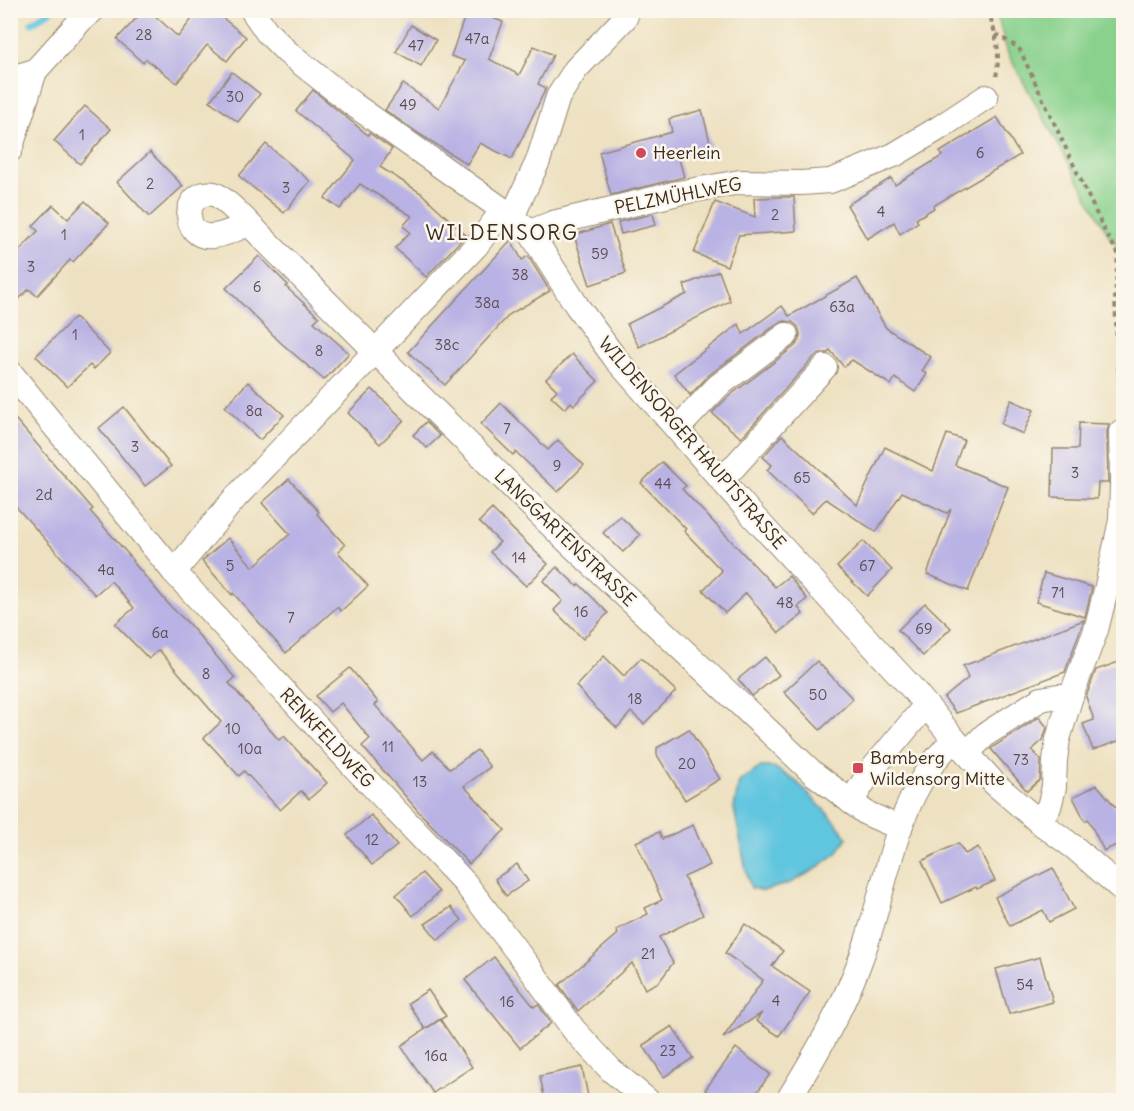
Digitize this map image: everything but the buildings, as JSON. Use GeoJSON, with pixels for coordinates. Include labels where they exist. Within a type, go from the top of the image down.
{"type":"FeatureCollection","features":[{"type":"Feature","properties":{"kind":"street"},"geometry":{"type":"LineString","coordinates":[[10,150],[35,71],[81,20],[93,10]]}},
{"type":"Feature","properties":{"kind":"street","name":"WILDENSORGER HAUPTSTRASSE"},"geometry":{"type":"LineString","coordinates":[[252,10],[267,33],[287,52],[354,105],[515,220],[615,358],[761,524],[911,687],[961,746],[995,783],[1124,891]]}},
{"type":"Feature","properties":{"kind":"street"},"geometry":{"type":"LineString","coordinates":[[174,572],[235,498],[476,246],[515,220],[538,161],[558,96],[576,69],[625,18],[628,10]]}},
{"type":"Feature","properties":{"kind":"street"},"geometry":{"type":"LineString","coordinates":[[10,78],[35,71]]}},
{"type":"Feature","properties":{"kind":"street","name":"PELZMÜHLWEG"},"geometry":{"type":"LineString","coordinates":[[515,220],[553,223],[678,193],[740,182],[830,181],[894,155],[986,96]]}},
{"type":"Feature","properties":{"kind":"street","name":"LANGGARTENSTRASSE"},"geometry":{"type":"LineString","coordinates":[[249,224],[572,545],[813,773],[866,813],[900,828]]}},
{"type":"Feature","properties":{"kind":"street"},"geometry":{"type":"LineString","coordinates":[[677,429],[718,386],[786,335]]}},
{"type":"Feature","properties":{"kind":"street"},"geometry":{"type":"LineString","coordinates":[[722,480],[825,367]]}},
{"type":"Feature","properties":{"kind":"street","name":"RENKFELDWEG"},"geometry":{"type":"LineString","coordinates":[[10,372],[174,572],[465,884],[574,1030],[611,1070],[646,1101]]}},
{"type":"Feature","properties":{"kind":"street"},"geometry":{"type":"LineString","coordinates":[[1038,821],[1049,807],[1054,787],[1058,739],[1071,696],[1096,630],[1107,586],[1120,520],[1121,432]]}},
{"type":"Feature","properties":{"kind":"street"},"geometry":{"type":"LineString","coordinates":[[788,1101],[853,982],[900,828],[911,799],[927,771],[961,746],[986,734],[1041,699],[1071,696]]}},
{"type":"Feature","properties":{"kind":"street"},"geometry":{"type":"LineString","coordinates":[[851,802],[870,772],[926,705]]}},
{"type":"Feature","properties":{"kind":"path"},"geometry":{"type":"LineString","coordinates":[[986,96],[996,79],[998,66],[996,34],[988,10]]}},
{"type":"Feature","properties":{"kind":"path"},"geometry":{"type":"LineString","coordinates":[[996,34],[1019,48],[1106,234],[1118,253],[1115,299],[1121,432]]}},
{"type":"Feature","properties":{"kind":"path"},"geometry":{"type":"LineString","coordinates":[[1118,253],[1124,250]]}},
{"type":"Feature","properties":{"kind":"green space"},"geometry":{"type":"Polygon","coordinates":[[[996,11],[1123,11],[1123,287],[1118,246],[1110,237],[1008,54],[996,11]]]}},
{"type":"Feature","properties":{"kind":"water"},"geometry":{"type":"Polygon","coordinates":[[[761,767],[774,767],[797,782],[847,837],[837,853],[814,870],[790,883],[763,891],[751,888],[734,808],[739,782],[761,767]]]}},
{"type":"Feature","properties":{"kind":"waterway"},"geometry":{"type":"LineString","coordinates":[[32,23],[51,10]]}},
{"type":"Feature","properties":{"kind":"place","name":"Heerlein"},"geometry":{"type":"Point","coordinates":[641,153]}},
{"type":"Feature","properties":{"kind":"place","name":"Bamberg Wildensorg Mitte"},"geometry":{"type":"Point","coordinates":[858,768]}},
{"type":"Feature","properties":{"kind":"district","name":"WILDENSORG"},"geometry":{"type":"Point","coordinates":[502,233]}}]}
